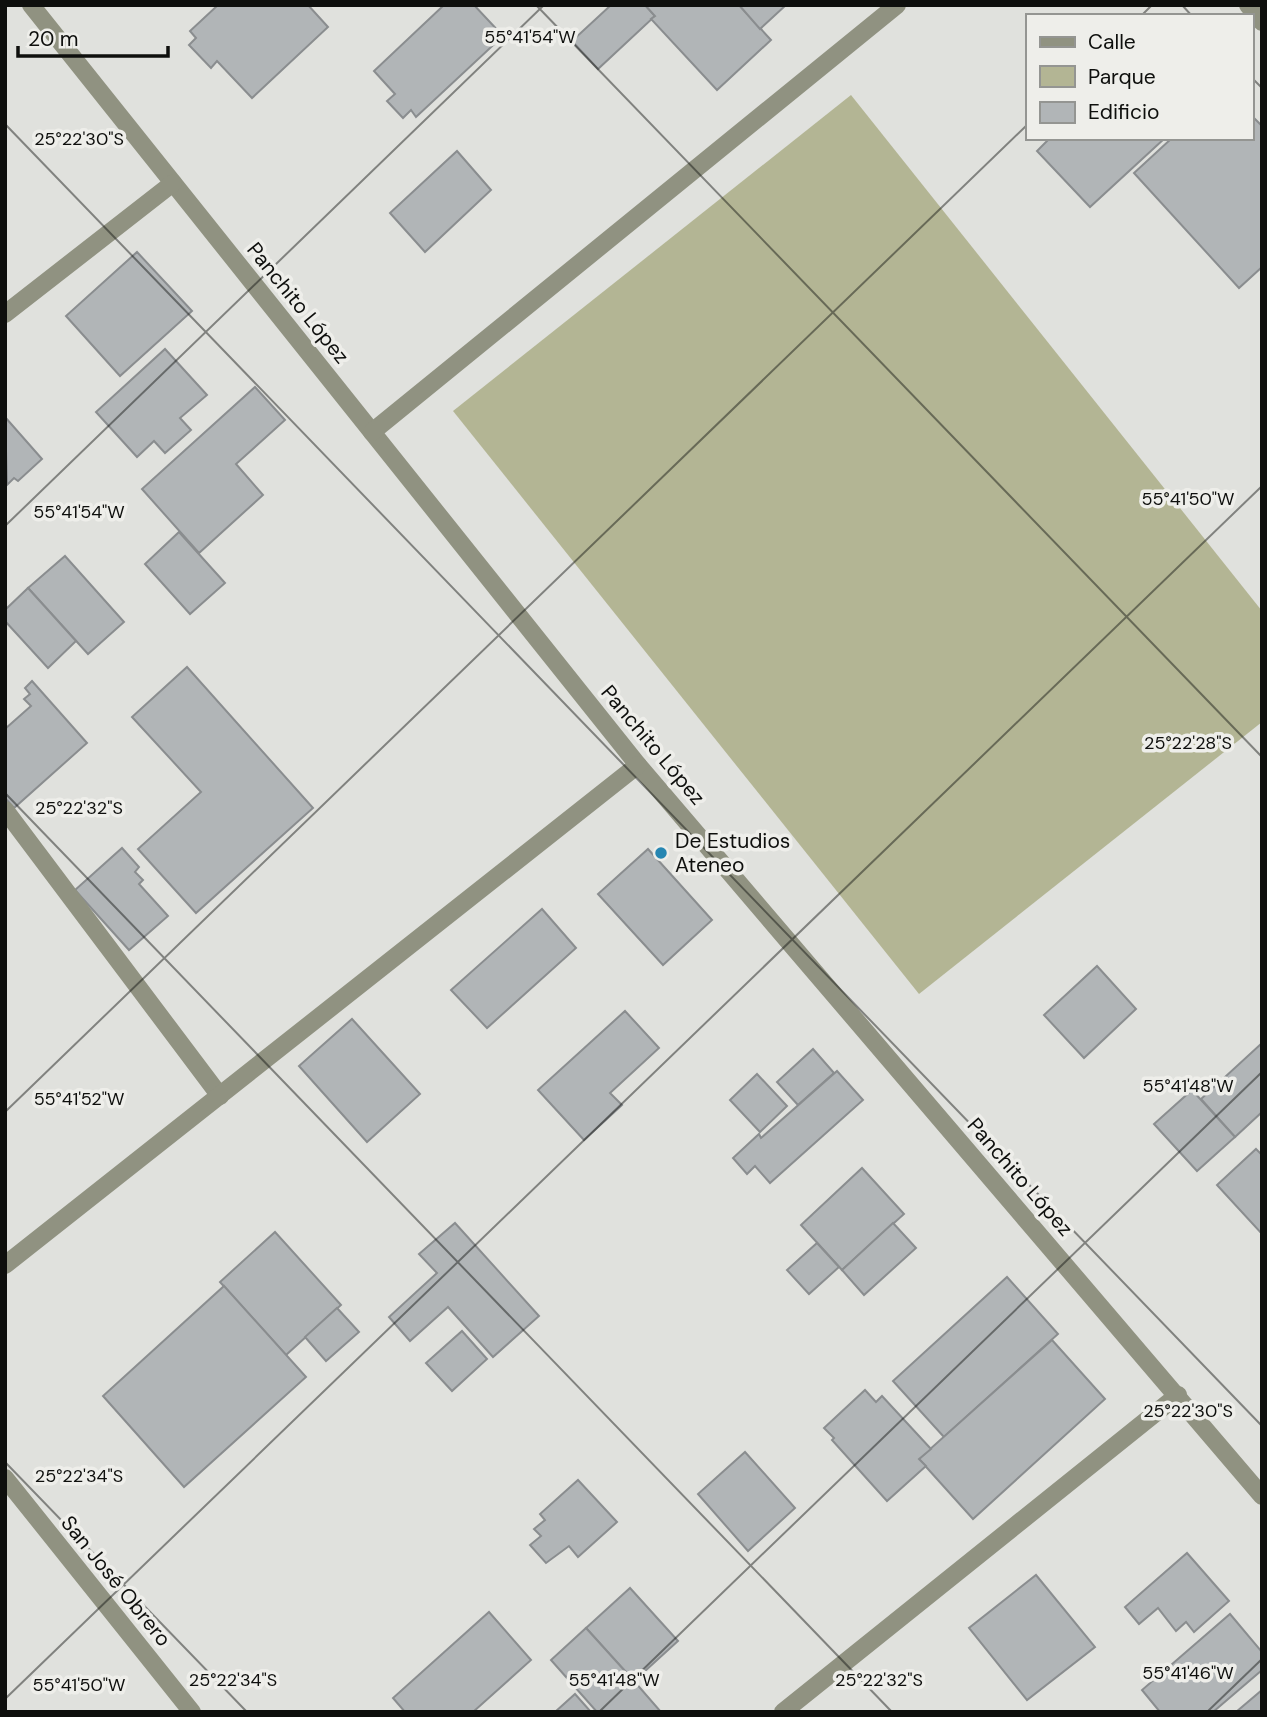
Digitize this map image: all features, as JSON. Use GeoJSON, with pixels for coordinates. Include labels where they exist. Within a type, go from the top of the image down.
{"type":"FeatureCollection","features":[{"type":"Feature","properties":{"kind":"street","name":"Panchito López"},"geometry":{"type":"LineString","coordinates":[[31,5],[638,765],[1262,1496]]}},
{"type":"Feature","properties":{"kind":"street"},"geometry":{"type":"LineString","coordinates":[[372,432],[897,5]]}},
{"type":"Feature","properties":{"kind":"street"},"geometry":{"type":"LineString","coordinates":[[1248,5],[1262,22]]}},
{"type":"Feature","properties":{"kind":"street"},"geometry":{"type":"LineString","coordinates":[[5,314],[173,183]]}},
{"type":"Feature","properties":{"kind":"street"},"geometry":{"type":"LineString","coordinates":[[5,1265],[638,765]]}},
{"type":"Feature","properties":{"kind":"street"},"geometry":{"type":"LineString","coordinates":[[5,810],[220,1096]]}},
{"type":"Feature","properties":{"kind":"street"},"geometry":{"type":"LineString","coordinates":[[783,1712],[1178,1395]]}},
{"type":"Feature","properties":{"kind":"street","name":"San José Obrero"},"geometry":{"type":"LineString","coordinates":[[5,1478],[192,1712]]}},
{"type":"Feature","properties":{"kind":"green space"},"geometry":{"type":"Polygon","coordinates":[[[851,95],[1262,611],[1262,722],[919,994],[453,411],[851,95]]]}},
{"type":"Feature","properties":{"kind":"building"},"geometry":{"type":"Polygon","coordinates":[[[218,5],[308,5],[328,27],[252,98],[217,61],[211,68],[189,45],[196,38],[190,31],[218,5]]]}},
{"type":"Feature","properties":{"kind":"building"},"geometry":{"type":"Polygon","coordinates":[[[444,5],[474,5],[503,36],[416,117],[411,110],[403,118],[387,101],[395,94],[374,71],[444,5]]]}},
{"type":"Feature","properties":{"kind":"building"},"geometry":{"type":"Polygon","coordinates":[[[611,5],[645,5],[655,16],[598,69],[572,41],[611,5]]]}},
{"type":"Feature","properties":{"kind":"building"},"geometry":{"type":"Polygon","coordinates":[[[645,5],[739,5],[771,40],[717,90],[651,19],[655,16],[645,5]]]}},
{"type":"Feature","properties":{"kind":"building"},"geometry":{"type":"Polygon","coordinates":[[[739,5],[786,5],[760,29],[739,5]]]}},
{"type":"Feature","properties":{"kind":"building"},"geometry":{"type":"Polygon","coordinates":[[[1253,117],[1262,126],[1262,267],[1239,288],[1134,173],[1170,140],[1253,140],[1253,117]]]}},
{"type":"Feature","properties":{"kind":"building"},"geometry":{"type":"Polygon","coordinates":[[[1048,140],[1163,140],[1090,207],[1037,151],[1048,140]]]}},
{"type":"Feature","properties":{"kind":"building"},"geometry":{"type":"Polygon","coordinates":[[[457,151],[491,190],[425,252],[390,213],[457,151]]]}},
{"type":"Feature","properties":{"kind":"building"},"geometry":{"type":"Polygon","coordinates":[[[137,252],[192,311],[120,376],[66,316],[137,252]]]}},
{"type":"Feature","properties":{"kind":"building"},"geometry":{"type":"Polygon","coordinates":[[[165,349],[207,395],[180,418],[191,430],[165,453],[154,441],[137,457],[96,412],[165,349]]]}},
{"type":"Feature","properties":{"kind":"building"},"geometry":{"type":"Polygon","coordinates":[[[255,387],[285,420],[236,464],[263,495],[199,553],[142,489],[255,387]]]}},
{"type":"Feature","properties":{"kind":"building"},"geometry":{"type":"Polygon","coordinates":[[[5,417],[42,459],[18,481],[14,478],[7,485],[5,417]]]}},
{"type":"Feature","properties":{"kind":"building"},"geometry":{"type":"Polygon","coordinates":[[[179,532],[225,583],[190,614],[145,564],[179,532]]]}},
{"type":"Feature","properties":{"kind":"building"},"geometry":{"type":"Polygon","coordinates":[[[65,556],[124,622],[88,654],[28,588],[65,556]]]}},
{"type":"Feature","properties":{"kind":"building"},"geometry":{"type":"Polygon","coordinates":[[[28,588],[76,641],[48,668],[5,621],[5,610],[28,588]]]}},
{"type":"Feature","properties":{"kind":"building"},"geometry":{"type":"Polygon","coordinates":[[[187,667],[313,808],[196,913],[138,849],[201,792],[132,717],[187,667]]]}},
{"type":"Feature","properties":{"kind":"building"},"geometry":{"type":"Polygon","coordinates":[[[32,681],[87,743],[14,808],[5,798],[5,729],[31,706],[24,699],[30,694],[25,688],[32,681]]]}},
{"type":"Feature","properties":{"kind":"building"},"geometry":{"type":"Polygon","coordinates":[[[122,848],[139,867],[135,872],[143,880],[139,884],[168,916],[129,950],[75,890],[122,848]]]}},
{"type":"Feature","properties":{"kind":"building"},"geometry":{"type":"Polygon","coordinates":[[[648,849],[712,920],[663,965],[598,894],[648,849]]]}},
{"type":"Feature","properties":{"kind":"building"},"geometry":{"type":"Polygon","coordinates":[[[542,909],[576,948],[487,1028],[451,990],[542,909]]]}},
{"type":"Feature","properties":{"kind":"building"},"geometry":{"type":"Polygon","coordinates":[[[1097,966],[1136,1009],[1084,1058],[1044,1015],[1097,966]]]}},
{"type":"Feature","properties":{"kind":"building"},"geometry":{"type":"Polygon","coordinates":[[[625,1011],[659,1048],[610,1093],[622,1105],[584,1140],[538,1090],[625,1011]]]}},
{"type":"Feature","properties":{"kind":"building"},"geometry":{"type":"Polygon","coordinates":[[[352,1019],[420,1094],[367,1142],[299,1066],[352,1019]]]}},
{"type":"Feature","properties":{"kind":"building"},"geometry":{"type":"Polygon","coordinates":[[[1262,1043],[1262,1112],[1235,1137],[1201,1099],[1262,1043]]]}},
{"type":"Feature","properties":{"kind":"building"},"geometry":{"type":"Polygon","coordinates":[[[813,1049],[834,1073],[798,1105],[777,1082],[813,1049]]]}},
{"type":"Feature","properties":{"kind":"building"},"geometry":{"type":"Polygon","coordinates":[[[837,1071],[863,1100],[770,1183],[755,1166],[747,1174],[733,1158],[759,1134],[761,1138],[837,1071]]]}},
{"type":"Feature","properties":{"kind":"building"},"geometry":{"type":"Polygon","coordinates":[[[757,1074],[787,1106],[760,1132],[730,1100],[757,1074]]]}},
{"type":"Feature","properties":{"kind":"building"},"geometry":{"type":"Polygon","coordinates":[[[1192,1090],[1235,1137],[1197,1171],[1154,1124],[1192,1090]]]}},
{"type":"Feature","properties":{"kind":"building"},"geometry":{"type":"Polygon","coordinates":[[[1256,1149],[1262,1155],[1262,1234],[1217,1185],[1256,1149]]]}},
{"type":"Feature","properties":{"kind":"building"},"geometry":{"type":"Polygon","coordinates":[[[862,1168],[904,1214],[842,1270],[801,1225],[862,1168]]]}},
{"type":"Feature","properties":{"kind":"building"},"geometry":{"type":"Polygon","coordinates":[[[455,1223],[539,1316],[493,1357],[448,1307],[410,1341],[389,1317],[437,1273],[419,1254],[455,1223]]]}},
{"type":"Feature","properties":{"kind":"building"},"geometry":{"type":"Polygon","coordinates":[[[893,1223],[916,1248],[864,1295],[842,1270],[893,1223]]]}},
{"type":"Feature","properties":{"kind":"building"},"geometry":{"type":"Polygon","coordinates":[[[275,1232],[341,1305],[286,1355],[220,1282],[275,1232]]]}},
{"type":"Feature","properties":{"kind":"building"},"geometry":{"type":"Polygon","coordinates":[[[817,1243],[839,1267],[809,1294],[787,1270],[817,1243]]]}},
{"type":"Feature","properties":{"kind":"building"},"geometry":{"type":"Polygon","coordinates":[[[1007,1277],[1058,1334],[944,1437],[893,1381],[1007,1277]]]}},
{"type":"Feature","properties":{"kind":"building"},"geometry":{"type":"Polygon","coordinates":[[[224,1286],[306,1377],[184,1487],[103,1396],[224,1286]]]}},
{"type":"Feature","properties":{"kind":"building"},"geometry":{"type":"Polygon","coordinates":[[[337,1308],[359,1332],[326,1361],[305,1337],[337,1308]]]}},
{"type":"Feature","properties":{"kind":"building"},"geometry":{"type":"Polygon","coordinates":[[[462,1331],[487,1359],[452,1391],[426,1363],[462,1331]]]}},
{"type":"Feature","properties":{"kind":"building"},"geometry":{"type":"Polygon","coordinates":[[[1052,1340],[1105,1399],[973,1519],[919,1459],[1052,1340]]]}},
{"type":"Feature","properties":{"kind":"building"},"geometry":{"type":"Polygon","coordinates":[[[865,1390],[876,1402],[882,1396],[931,1449],[919,1459],[926,1466],[887,1501],[824,1428],[865,1390]]]}},
{"type":"Feature","properties":{"kind":"building"},"geometry":{"type":"Polygon","coordinates":[[[745,1452],[795,1508],[748,1551],[698,1494],[745,1452]]]}},
{"type":"Feature","properties":{"kind":"building"},"geometry":{"type":"Polygon","coordinates":[[[578,1480],[617,1522],[578,1557],[569,1546],[546,1563],[530,1545],[541,1536],[534,1529],[545,1520],[540,1514],[578,1480]]]}},
{"type":"Feature","properties":{"kind":"building"},"geometry":{"type":"Polygon","coordinates":[[[1187,1553],[1229,1601],[1194,1632],[1186,1622],[1176,1631],[1158,1608],[1139,1624],[1125,1607],[1187,1553]]]}},
{"type":"Feature","properties":{"kind":"building"},"geometry":{"type":"Polygon","coordinates":[[[1036,1575],[1095,1647],[1027,1700],[969,1628],[1036,1575]]]}},
{"type":"Feature","properties":{"kind":"building"},"geometry":{"type":"Polygon","coordinates":[[[630,1588],[678,1641],[634,1681],[586,1628],[630,1588]]]}},
{"type":"Feature","properties":{"kind":"building"},"geometry":{"type":"Polygon","coordinates":[[[489,1612],[531,1660],[473,1712],[405,1712],[393,1698],[489,1612]]]}},
{"type":"Feature","properties":{"kind":"building"},"geometry":{"type":"Polygon","coordinates":[[[1230,1614],[1262,1652],[1262,1670],[1213,1712],[1160,1712],[1142,1690],[1230,1614]]]}},
{"type":"Feature","properties":{"kind":"building"},"geometry":{"type":"Polygon","coordinates":[[[586,1628],[661,1712],[597,1712],[551,1660],[586,1628]]]}},
{"type":"Feature","properties":{"kind":"building"},"geometry":{"type":"Polygon","coordinates":[[[1262,1690],[1262,1712],[1236,1712],[1262,1690]]]}},
{"type":"Feature","properties":{"kind":"building"},"geometry":{"type":"Polygon","coordinates":[[[575,1694],[591,1712],[555,1712],[575,1694]]]}},
{"type":"Feature","properties":{"kind":"place","name":"De Estudios Ateneo"},"geometry":{"type":"Point","coordinates":[661,853]}}]}
